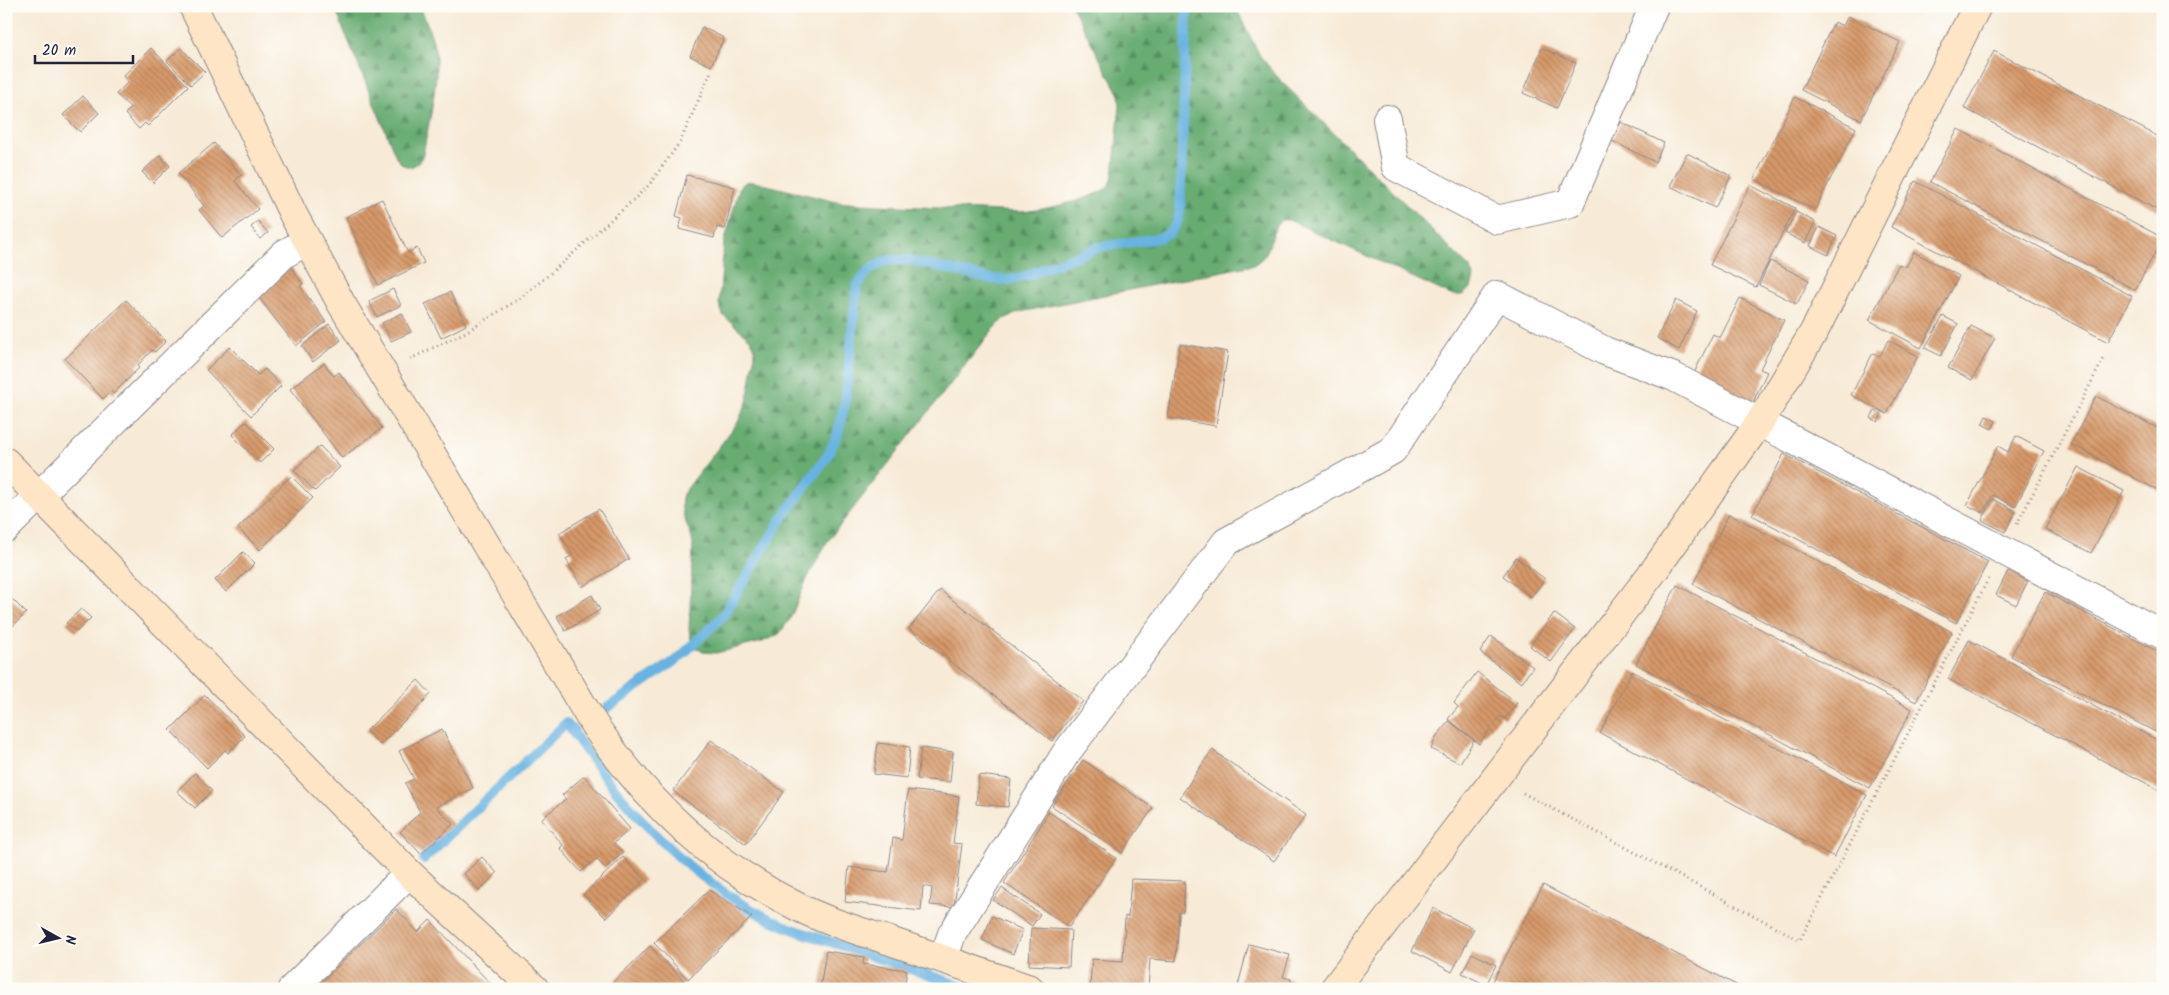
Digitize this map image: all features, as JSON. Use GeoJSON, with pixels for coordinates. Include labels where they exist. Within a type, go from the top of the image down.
{"type":"FeatureCollection","features":[{"type":"Feature","properties":{"kind":"street"},"geometry":{"type":"LineString","coordinates":[[193,6],[307,241],[341,303],[594,726],[625,768],[659,807],[711,854],[769,892],[832,922],[1030,989]]}},
{"type":"Feature","properties":{"kind":"street"},"geometry":{"type":"LineString","coordinates":[[1387,119],[1396,167],[1497,220],[1570,203],[1654,6]]}},
{"type":"Feature","properties":{"kind":"street"},"geometry":{"type":"LineString","coordinates":[[1334,989],[1656,568],[1760,422],[1815,330],[1976,6]]}},
{"type":"Feature","properties":{"kind":"street"},"geometry":{"type":"LineString","coordinates":[[6,528],[284,254],[307,241]]}},
{"type":"Feature","properties":{"kind":"street"},"geometry":{"type":"LineString","coordinates":[[943,959],[952,934],[1066,753],[1226,542],[1393,450],[1497,295],[1605,351],[1674,377],[2163,634]]}},
{"type":"Feature","properties":{"kind":"street"},"geometry":{"type":"LineString","coordinates":[[6,462],[409,873],[535,989]]}},
{"type":"Feature","properties":{"kind":"street"},"geometry":{"type":"LineString","coordinates":[[292,989],[409,873]]}},
{"type":"Feature","properties":{"kind":"path"},"geometry":{"type":"LineString","coordinates":[[384,374],[464,333],[519,298],[545,278],[630,203],[649,185],[666,164],[680,142],[712,72]]}},
{"type":"Feature","properties":{"kind":"path"},"geometry":{"type":"LineString","coordinates":[[1497,776],[1513,788],[1800,940],[2104,358]]}},
{"type":"Feature","properties":{"kind":"green space"},"geometry":{"type":"Polygon","coordinates":[[[334,6],[420,6],[434,44],[436,76],[423,155],[418,163],[411,167],[403,165],[397,159],[334,6]]]}},
{"type":"Feature","properties":{"kind":"green space"},"geometry":{"type":"Polygon","coordinates":[[[1072,6],[1235,6],[1260,56],[1281,81],[1470,268],[1474,277],[1471,288],[1462,295],[1451,295],[1289,220],[1281,220],[1265,255],[1253,265],[1020,312],[1004,319],[991,332],[827,542],[807,579],[790,619],[779,634],[762,642],[716,653],[703,652],[692,645],[689,630],[693,545],[683,514],[682,501],[683,494],[738,422],[747,402],[755,354],[754,346],[750,339],[723,315],[719,304],[724,243],[740,186],[746,182],[754,182],[837,202],[1020,212],[1080,200],[1102,191],[1109,186],[1113,175],[1120,105],[1119,95],[1072,6]]]}},
{"type":"Feature","properties":{"kind":"building"},"geometry":{"type":"Polygon","coordinates":[[[1848,16],[1900,42],[1861,120],[1801,90],[1834,22],[1843,26],[1848,16]]]}},
{"type":"Feature","properties":{"kind":"building"},"geometry":{"type":"Polygon","coordinates":[[[702,27],[724,38],[711,66],[690,56],[702,27]]]}},
{"type":"Feature","properties":{"kind":"building"},"geometry":{"type":"Polygon","coordinates":[[[151,48],[188,86],[148,126],[145,123],[139,129],[125,114],[131,108],[116,94],[128,82],[123,76],[151,48]]]}},
{"type":"Feature","properties":{"kind":"building"},"geometry":{"type":"Polygon","coordinates":[[[181,48],[205,72],[191,85],[167,61],[181,48]]]}},
{"type":"Feature","properties":{"kind":"building"},"geometry":{"type":"Polygon","coordinates":[[[1542,48],[1576,63],[1557,108],[1523,93],[1542,48]]]}},
{"type":"Feature","properties":{"kind":"building"},"geometry":{"type":"Polygon","coordinates":[[[1994,51],[2163,139],[2163,213],[1964,108],[1994,51]]]}},
{"type":"Feature","properties":{"kind":"building"},"geometry":{"type":"Polygon","coordinates":[[[83,96],[99,113],[80,132],[63,115],[83,96]]]}},
{"type":"Feature","properties":{"kind":"building"},"geometry":{"type":"Polygon","coordinates":[[[1795,97],[1856,128],[1815,210],[1754,179],[1795,97]]]}},
{"type":"Feature","properties":{"kind":"building"},"geometry":{"type":"Polygon","coordinates":[[[1621,122],[1664,143],[1655,162],[1612,141],[1621,122]]]}},
{"type":"Feature","properties":{"kind":"building"},"geometry":{"type":"Polygon","coordinates":[[[1958,129],[2163,238],[2135,290],[1930,182],[1958,129]]]}},
{"type":"Feature","properties":{"kind":"building"},"geometry":{"type":"Polygon","coordinates":[[[214,143],[241,175],[235,181],[258,209],[222,238],[199,210],[204,206],[178,173],[214,143]]]}},
{"type":"Feature","properties":{"kind":"building"},"geometry":{"type":"Polygon","coordinates":[[[1687,153],[1731,176],[1715,208],[1670,186],[1687,153]]]}},
{"type":"Feature","properties":{"kind":"building"},"geometry":{"type":"Polygon","coordinates":[[[160,155],[170,166],[153,183],[142,172],[160,155]]]}},
{"type":"Feature","properties":{"kind":"building"},"geometry":{"type":"Polygon","coordinates":[[[687,175],[735,187],[725,229],[717,227],[714,238],[679,229],[682,218],[676,216],[687,175]]]}},
{"type":"Feature","properties":{"kind":"building"},"geometry":{"type":"Polygon","coordinates":[[[1915,181],[2132,296],[2108,342],[1891,227],[1915,181]]]}},
{"type":"Feature","properties":{"kind":"building"},"geometry":{"type":"Polygon","coordinates":[[[1750,185],[1795,208],[1756,287],[1710,265],[1750,185]]]}},
{"type":"Feature","properties":{"kind":"building"},"geometry":{"type":"Polygon","coordinates":[[[382,199],[408,253],[417,248],[424,263],[378,285],[346,217],[382,199]]]}},
{"type":"Feature","properties":{"kind":"building"},"geometry":{"type":"Polygon","coordinates":[[[1796,212],[1815,222],[1805,243],[1785,233],[1796,212]]]}},
{"type":"Feature","properties":{"kind":"building"},"geometry":{"type":"Polygon","coordinates":[[[258,221],[268,233],[260,239],[251,227],[258,221]]]}},
{"type":"Feature","properties":{"kind":"building"},"geometry":{"type":"Polygon","coordinates":[[[1819,227],[1837,236],[1828,255],[1810,246],[1819,227]]]}},
{"type":"Feature","properties":{"kind":"building"},"geometry":{"type":"Polygon","coordinates":[[[1914,252],[1959,276],[1921,348],[1869,320],[1899,264],[1906,267],[1914,252]]]}},
{"type":"Feature","properties":{"kind":"building"},"geometry":{"type":"Polygon","coordinates":[[[1770,261],[1809,280],[1797,304],[1759,285],[1770,261]]]}},
{"type":"Feature","properties":{"kind":"building"},"geometry":{"type":"Polygon","coordinates":[[[291,267],[303,284],[300,286],[326,322],[296,346],[256,294],[291,267]]]}},
{"type":"Feature","properties":{"kind":"building"},"geometry":{"type":"Polygon","coordinates":[[[393,289],[401,305],[377,317],[369,301],[393,289]]]}},
{"type":"Feature","properties":{"kind":"building"},"geometry":{"type":"Polygon","coordinates":[[[450,292],[466,325],[441,338],[425,304],[450,292]]]}},
{"type":"Feature","properties":{"kind":"building"},"geometry":{"type":"Polygon","coordinates":[[[1740,298],[1784,320],[1760,369],[1767,372],[1753,402],[1694,373],[1713,334],[1720,338],[1740,298]]]}},
{"type":"Feature","properties":{"kind":"building"},"geometry":{"type":"Polygon","coordinates":[[[126,300],[166,341],[155,352],[152,350],[137,366],[139,368],[113,394],[111,391],[103,399],[65,359],[126,300]]]}},
{"type":"Feature","properties":{"kind":"building"},"geometry":{"type":"Polygon","coordinates":[[[1676,300],[1697,311],[1679,350],[1657,338],[1676,300]]]}},
{"type":"Feature","properties":{"kind":"building"},"geometry":{"type":"Polygon","coordinates":[[[402,313],[411,332],[391,341],[382,323],[402,313]]]}},
{"type":"Feature","properties":{"kind":"building"},"geometry":{"type":"Polygon","coordinates":[[[1943,316],[1958,324],[1941,356],[1925,348],[1943,316]]]}},
{"type":"Feature","properties":{"kind":"building"},"geometry":{"type":"Polygon","coordinates":[[[329,324],[341,340],[313,362],[302,346],[329,324]]]}},
{"type":"Feature","properties":{"kind":"building"},"geometry":{"type":"Polygon","coordinates":[[[1971,326],[1995,338],[1972,380],[1948,368],[1971,326]]]}},
{"type":"Feature","properties":{"kind":"building"},"geometry":{"type":"Polygon","coordinates":[[[1888,340],[1918,356],[1887,414],[1851,395],[1873,353],[1880,356],[1888,340]]]}},
{"type":"Feature","properties":{"kind":"building"},"geometry":{"type":"Polygon","coordinates":[[[1180,344],[1228,352],[1216,426],[1168,418],[1180,344]]]}},
{"type":"Feature","properties":{"kind":"building"},"geometry":{"type":"Polygon","coordinates":[[[230,347],[258,375],[265,369],[281,386],[251,416],[206,370],[230,347]]]}},
{"type":"Feature","properties":{"kind":"building"},"geometry":{"type":"Polygon","coordinates":[[[324,363],[334,376],[339,372],[382,428],[342,458],[290,389],[324,363]]]}},
{"type":"Feature","properties":{"kind":"building"},"geometry":{"type":"Polygon","coordinates":[[[2096,396],[2163,431],[2163,493],[2071,444],[2096,396]]]}},
{"type":"Feature","properties":{"kind":"building"},"geometry":{"type":"Polygon","coordinates":[[[1875,411],[1882,414],[1878,422],[1870,418],[1875,411]]]}},
{"type":"Feature","properties":{"kind":"building"},"geometry":{"type":"Polygon","coordinates":[[[1986,416],[1996,421],[1992,429],[1982,424],[1986,416]]]}},
{"type":"Feature","properties":{"kind":"building"},"geometry":{"type":"Polygon","coordinates":[[[246,421],[274,449],[260,463],[232,435],[246,421]]]}},
{"type":"Feature","properties":{"kind":"building"},"geometry":{"type":"Polygon","coordinates":[[[2016,436],[2044,451],[2015,507],[1993,495],[1983,513],[1967,505],[1998,446],[2008,452],[2016,436]]]}},
{"type":"Feature","properties":{"kind":"building"},"geometry":{"type":"Polygon","coordinates":[[[320,446],[340,467],[315,491],[294,470],[320,446]]]}},
{"type":"Feature","properties":{"kind":"building"},"geometry":{"type":"Polygon","coordinates":[[[1784,454],[1988,562],[1956,623],[1752,515],[1784,454]]]}},
{"type":"Feature","properties":{"kind":"building"},"geometry":{"type":"Polygon","coordinates":[[[2078,467],[2124,491],[2091,553],[2045,529],[2078,467]]]}},
{"type":"Feature","properties":{"kind":"building"},"geometry":{"type":"Polygon","coordinates":[[[291,476],[313,498],[260,550],[238,528],[291,476]]]}},
{"type":"Feature","properties":{"kind":"building"},"geometry":{"type":"Polygon","coordinates":[[[1993,499],[2016,511],[2005,532],[1982,520],[1993,499]]]}},
{"type":"Feature","properties":{"kind":"building"},"geometry":{"type":"Polygon","coordinates":[[[599,509],[629,559],[582,587],[566,559],[573,555],[559,533],[599,509]]]}},
{"type":"Feature","properties":{"kind":"building"},"geometry":{"type":"Polygon","coordinates":[[[1729,514],[1952,632],[1916,702],[1693,584],[1729,514]]]}},
{"type":"Feature","properties":{"kind":"building"},"geometry":{"type":"Polygon","coordinates":[[[243,552],[255,563],[226,592],[215,580],[243,552]]]}},
{"type":"Feature","properties":{"kind":"building"},"geometry":{"type":"Polygon","coordinates":[[[1516,557],[1545,579],[1531,597],[1503,576],[1516,557]]]}},
{"type":"Feature","properties":{"kind":"building"},"geometry":{"type":"Polygon","coordinates":[[[2008,571],[2028,581],[2016,605],[1996,595],[2008,571]]]}},
{"type":"Feature","properties":{"kind":"building"},"geometry":{"type":"Polygon","coordinates":[[[1677,585],[1912,709],[1870,788],[1636,664],[1677,585]]]}},
{"type":"Feature","properties":{"kind":"building"},"geometry":{"type":"Polygon","coordinates":[[[940,590],[1083,701],[1052,741],[909,629],[940,590]]]}},
{"type":"Feature","properties":{"kind":"building"},"geometry":{"type":"Polygon","coordinates":[[[2045,592],[2163,654],[2163,736],[2011,656],[2045,592]]]}},
{"type":"Feature","properties":{"kind":"building"},"geometry":{"type":"Polygon","coordinates":[[[6,593],[26,613],[6,633],[6,593]]]}},
{"type":"Feature","properties":{"kind":"building"},"geometry":{"type":"Polygon","coordinates":[[[592,595],[600,610],[565,631],[557,616],[592,595]]]}},
{"type":"Feature","properties":{"kind":"building"},"geometry":{"type":"Polygon","coordinates":[[[81,609],[91,618],[76,632],[66,623],[81,609]]]}},
{"type":"Feature","properties":{"kind":"building"},"geometry":{"type":"Polygon","coordinates":[[[1554,613],[1575,629],[1551,662],[1530,646],[1554,613]]]}},
{"type":"Feature","properties":{"kind":"building"},"geometry":{"type":"Polygon","coordinates":[[[1491,636],[1533,667],[1521,683],[1480,652],[1491,636]]]}},
{"type":"Feature","properties":{"kind":"building"},"geometry":{"type":"Polygon","coordinates":[[[1969,640],[2163,743],[2163,792],[1948,679],[1969,640]]]}},
{"type":"Feature","properties":{"kind":"building"},"geometry":{"type":"Polygon","coordinates":[[[1632,671],[1867,795],[1834,857],[1600,733],[1632,671]]]}},
{"type":"Feature","properties":{"kind":"building"},"geometry":{"type":"Polygon","coordinates":[[[1477,672],[1517,703],[1505,719],[1500,716],[1479,744],[1448,719],[1458,707],[1454,703],[1477,672]]]}},
{"type":"Feature","properties":{"kind":"building"},"geometry":{"type":"Polygon","coordinates":[[[418,680],[431,694],[380,745],[366,731],[418,680]]]}},
{"type":"Feature","properties":{"kind":"building"},"geometry":{"type":"Polygon","coordinates":[[[205,695],[245,736],[228,753],[225,750],[207,768],[170,730],[205,695]]]}},
{"type":"Feature","properties":{"kind":"building"},"geometry":{"type":"Polygon","coordinates":[[[1449,721],[1474,740],[1460,763],[1431,749],[1436,737],[1449,721]]]}},
{"type":"Feature","properties":{"kind":"building"},"geometry":{"type":"Polygon","coordinates":[[[442,729],[473,788],[436,807],[453,824],[421,854],[400,832],[420,812],[405,783],[414,779],[399,751],[442,729]]]}},
{"type":"Feature","properties":{"kind":"building"},"geometry":{"type":"Polygon","coordinates":[[[711,740],[784,792],[746,844],[673,791],[711,740]]]}},
{"type":"Feature","properties":{"kind":"building"},"geometry":{"type":"Polygon","coordinates":[[[878,743],[910,747],[907,778],[874,774],[878,743]]]}},
{"type":"Feature","properties":{"kind":"building"},"geometry":{"type":"Polygon","coordinates":[[[921,748],[953,752],[950,782],[917,779],[921,748]]]}},
{"type":"Feature","properties":{"kind":"building"},"geometry":{"type":"Polygon","coordinates":[[[1212,750],[1306,815],[1274,861],[1180,797],[1212,750]]]}},
{"type":"Feature","properties":{"kind":"building"},"geometry":{"type":"Polygon","coordinates":[[[1083,760],[1153,808],[1122,853],[1052,806],[1083,760]]]}},
{"type":"Feature","properties":{"kind":"building"},"geometry":{"type":"Polygon","coordinates":[[[195,773],[212,791],[195,808],[177,791],[195,773]]]}},
{"type":"Feature","properties":{"kind":"building"},"geometry":{"type":"Polygon","coordinates":[[[979,775],[1011,779],[1008,807],[976,804],[979,775]]]}},
{"type":"Feature","properties":{"kind":"building"},"geometry":{"type":"Polygon","coordinates":[[[584,776],[630,829],[614,843],[623,853],[605,868],[596,859],[581,872],[560,848],[563,845],[541,819],[566,799],[562,795],[584,776]]]}},
{"type":"Feature","properties":{"kind":"building"},"geometry":{"type":"Polygon","coordinates":[[[908,790],[959,796],[953,843],[962,844],[954,907],[930,905],[932,888],[923,886],[921,911],[845,902],[849,867],[888,872],[893,838],[902,840],[908,790]]]}},
{"type":"Feature","properties":{"kind":"building"},"geometry":{"type":"Polygon","coordinates":[[[1049,812],[1116,858],[1069,927],[1004,883],[1049,812]]]}},
{"type":"Feature","properties":{"kind":"building"},"geometry":{"type":"Polygon","coordinates":[[[482,857],[497,873],[479,891],[464,874],[482,857]]]}},
{"type":"Feature","properties":{"kind":"building"},"geometry":{"type":"Polygon","coordinates":[[[623,857],[645,880],[606,918],[583,895],[623,857]]]}},
{"type":"Feature","properties":{"kind":"building"},"geometry":{"type":"Polygon","coordinates":[[[1131,879],[1185,881],[1183,912],[1179,912],[1176,961],[1150,959],[1148,989],[1090,986],[1092,959],[1123,961],[1125,916],[1128,917],[1131,879]]]}},
{"type":"Feature","properties":{"kind":"building"},"geometry":{"type":"Polygon","coordinates":[[[1543,885],[1744,989],[1498,989],[1491,985],[1543,885]]]}},
{"type":"Feature","properties":{"kind":"building"},"geometry":{"type":"Polygon","coordinates":[[[1002,888],[1040,914],[1032,926],[993,900],[1002,888]]]}},
{"type":"Feature","properties":{"kind":"building"},"geometry":{"type":"Polygon","coordinates":[[[709,890],[752,917],[688,979],[654,943],[709,890]]]}},
{"type":"Feature","properties":{"kind":"building"},"geometry":{"type":"Polygon","coordinates":[[[1433,908],[1474,929],[1452,972],[1412,951],[1433,908]]]}},
{"type":"Feature","properties":{"kind":"building"},"geometry":{"type":"Polygon","coordinates":[[[396,909],[418,932],[430,920],[492,985],[488,989],[315,989],[396,909]]]}},
{"type":"Feature","properties":{"kind":"building"},"geometry":{"type":"Polygon","coordinates":[[[992,916],[1023,930],[1013,954],[982,940],[992,916]]]}},
{"type":"Feature","properties":{"kind":"building"},"geometry":{"type":"Polygon","coordinates":[[[1031,928],[1071,930],[1069,967],[1029,965],[1031,928]]]}},
{"type":"Feature","properties":{"kind":"building"},"geometry":{"type":"Polygon","coordinates":[[[1249,944],[1290,955],[1283,977],[1291,979],[1288,989],[1237,989],[1249,944]]]}},
{"type":"Feature","properties":{"kind":"building"},"geometry":{"type":"Polygon","coordinates":[[[650,946],[685,982],[678,989],[606,989],[650,946]]]}},
{"type":"Feature","properties":{"kind":"building"},"geometry":{"type":"Polygon","coordinates":[[[826,951],[864,957],[863,964],[907,970],[904,989],[820,989],[826,951]]]}},
{"type":"Feature","properties":{"kind":"building"},"geometry":{"type":"Polygon","coordinates":[[[1472,953],[1496,965],[1486,985],[1462,973],[1472,953]]]}},
{"type":"Feature","properties":{"kind":"waterway"},"geometry":{"type":"LineString","coordinates":[[607,708],[679,658],[723,616],[779,523],[828,455],[838,433],[845,403],[857,286],[869,270],[887,260],[908,260],[990,279],[1009,280],[1025,276],[1099,247],[1159,238],[1170,233],[1177,223],[1180,211],[1187,6]]}},
{"type":"Feature","properties":{"kind":"waterway"},"geometry":{"type":"LineString","coordinates":[[424,859],[566,723],[572,731]]}},
{"type":"Feature","properties":{"kind":"waterway"},"geometry":{"type":"LineString","coordinates":[[574,730],[572,731],[591,758],[631,809],[676,855],[728,895],[756,912],[787,927],[969,989]]}}]}
